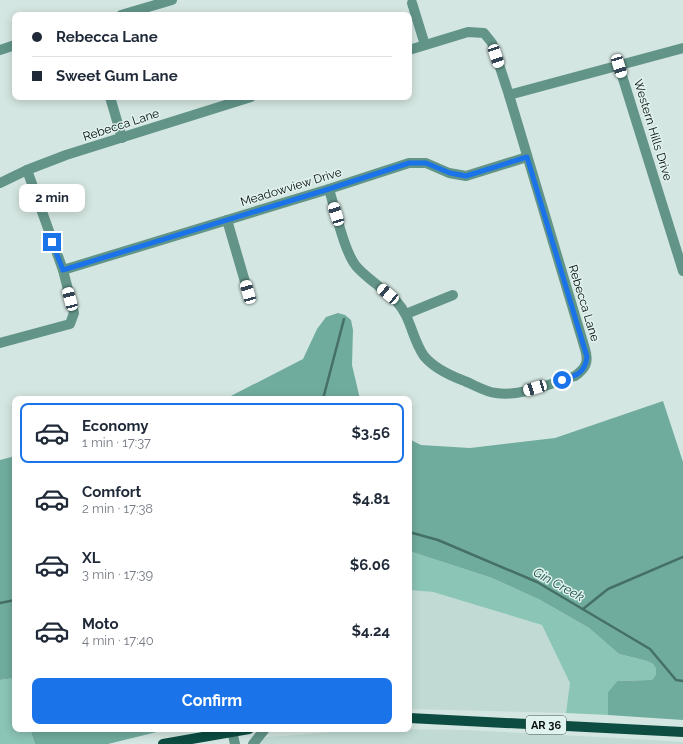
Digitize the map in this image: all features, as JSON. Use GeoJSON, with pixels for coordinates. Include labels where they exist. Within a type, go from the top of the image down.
{"type":"FeatureCollection","features":[{"type":"Feature","properties":{"kind":"main road","name":"AR 36"},"geometry":{"type":"LineString","coordinates":[[412,718],[683,732]]}},
{"type":"Feature","properties":{"kind":"main road"},"geometry":{"type":"LineString","coordinates":[[163,744],[227,732]]}},
{"type":"Feature","properties":{"kind":"street"},"geometry":{"type":"LineString","coordinates":[[131,12],[172,0]]}},
{"type":"Feature","properties":{"kind":"street"},"geometry":{"type":"LineString","coordinates":[[412,3],[425,45]]}},
{"type":"Feature","properties":{"kind":"street","name":"Rebecca Lane"},"geometry":{"type":"LineString","coordinates":[[329,189],[348,250],[355,265],[397,302],[406,314],[414,337],[425,356],[436,366],[453,376],[494,393],[508,394],[522,392],[575,376],[586,365],[587,357],[509,95],[492,44],[484,33],[468,32],[412,49]]}},
{"type":"Feature","properties":{"kind":"street"},"geometry":{"type":"LineString","coordinates":[[0,50],[12,46]]}},
{"type":"Feature","properties":{"kind":"street"},"geometry":{"type":"LineString","coordinates":[[509,95],[683,48]]}},
{"type":"Feature","properties":{"kind":"street","name":"Western Hills Drive"},"geometry":{"type":"LineString","coordinates":[[619,66],[683,271]]}},
{"type":"Feature","properties":{"kind":"street"},"geometry":{"type":"LineString","coordinates":[[111,100],[122,138]]}},
{"type":"Feature","properties":{"kind":"street","name":"Rebecca Lane"},"geometry":{"type":"LineString","coordinates":[[0,182],[66,155],[122,138],[227,100]]}},
{"type":"Feature","properties":{"kind":"street","name":"Meadowview Drive"},"geometry":{"type":"LineString","coordinates":[[63,270],[329,189],[409,163],[426,163],[450,173],[466,176],[527,157]]}},
{"type":"Feature","properties":{"kind":"street"},"geometry":{"type":"LineString","coordinates":[[0,343],[70,324],[74,313],[63,270],[27,170]]}},
{"type":"Feature","properties":{"kind":"street"},"geometry":{"type":"LineString","coordinates":[[228,220],[248,292]]}},
{"type":"Feature","properties":{"kind":"street"},"geometry":{"type":"LineString","coordinates":[[406,314],[453,295]]}},
{"type":"Feature","properties":{"kind":"street"},"geometry":{"type":"LineString","coordinates":[[232,732],[235,744]]}},
{"type":"Feature","properties":{"kind":"street"},"geometry":{"type":"LineString","coordinates":[[252,744],[262,732]]}},
{"type":"Feature","properties":{"kind":"shaded area"},"geometry":{"type":"Polygon","coordinates":[[[412,590],[433,592],[542,625],[571,684],[566,713],[412,709],[412,590]]]}},
{"type":"Feature","properties":{"kind":"shaded area"},"geometry":{"type":"Polygon","coordinates":[[[412,729],[467,730],[683,742],[683,744],[257,744],[264,738],[332,732],[412,732],[412,729]]]}},
{"type":"Feature","properties":{"kind":"green space"},"geometry":{"type":"Polygon","coordinates":[[[338,313],[345,315],[351,320],[353,330],[352,365],[359,396],[231,396],[303,359],[317,329],[326,317],[338,313]]]}},
{"type":"Feature","properties":{"kind":"green space"},"geometry":{"type":"Polygon","coordinates":[[[663,401],[683,462],[683,720],[608,715],[608,692],[617,681],[653,679],[656,674],[656,669],[653,664],[619,654],[589,628],[540,600],[492,578],[412,552],[412,440],[421,445],[470,448],[555,438],[663,401]]]}},
{"type":"Feature","properties":{"kind":"green space"},"geometry":{"type":"Polygon","coordinates":[[[12,457],[12,678],[0,680],[0,460],[12,457]]]}},
{"type":"Feature","properties":{"kind":"green space"},"geometry":{"type":"Polygon","coordinates":[[[412,552],[492,578],[540,600],[589,628],[619,654],[653,664],[656,669],[656,674],[653,679],[649,680],[617,681],[608,692],[608,715],[566,713],[570,683],[542,625],[433,592],[412,590],[412,552]]]}},
{"type":"Feature","properties":{"kind":"green space"},"geometry":{"type":"Polygon","coordinates":[[[12,678],[12,732],[31,732],[35,744],[0,744],[0,680],[12,678]]]}},
{"type":"Feature","properties":{"kind":"green space"},"geometry":{"type":"Polygon","coordinates":[[[31,732],[157,732],[108,744],[35,744],[31,732]]]}},
{"type":"Feature","properties":{"kind":"waterway"},"geometry":{"type":"LineString","coordinates":[[324,396],[344,319]]}},
{"type":"Feature","properties":{"kind":"waterway","name":"Gin Creek"},"geometry":{"type":"LineString","coordinates":[[412,533],[438,540],[537,582],[650,649],[676,680],[683,681]]}},
{"type":"Feature","properties":{"kind":"waterway"},"geometry":{"type":"LineString","coordinates":[[583,609],[608,589],[683,557]]}},
{"type":"Feature","properties":{"kind":"waterway","name":"Gin Creek"},"geometry":{"type":"LineString","coordinates":[[0,603],[12,601]]}},
{"type":"Feature","properties":{"kind":"route"},"geometry":{"type":"LineString","coordinates":[[52,242],[63,270],[329,189],[409,163],[426,163],[450,173],[466,176],[527,157],[587,357],[586,365],[582,370],[575,376],[562,380]]}}]}
